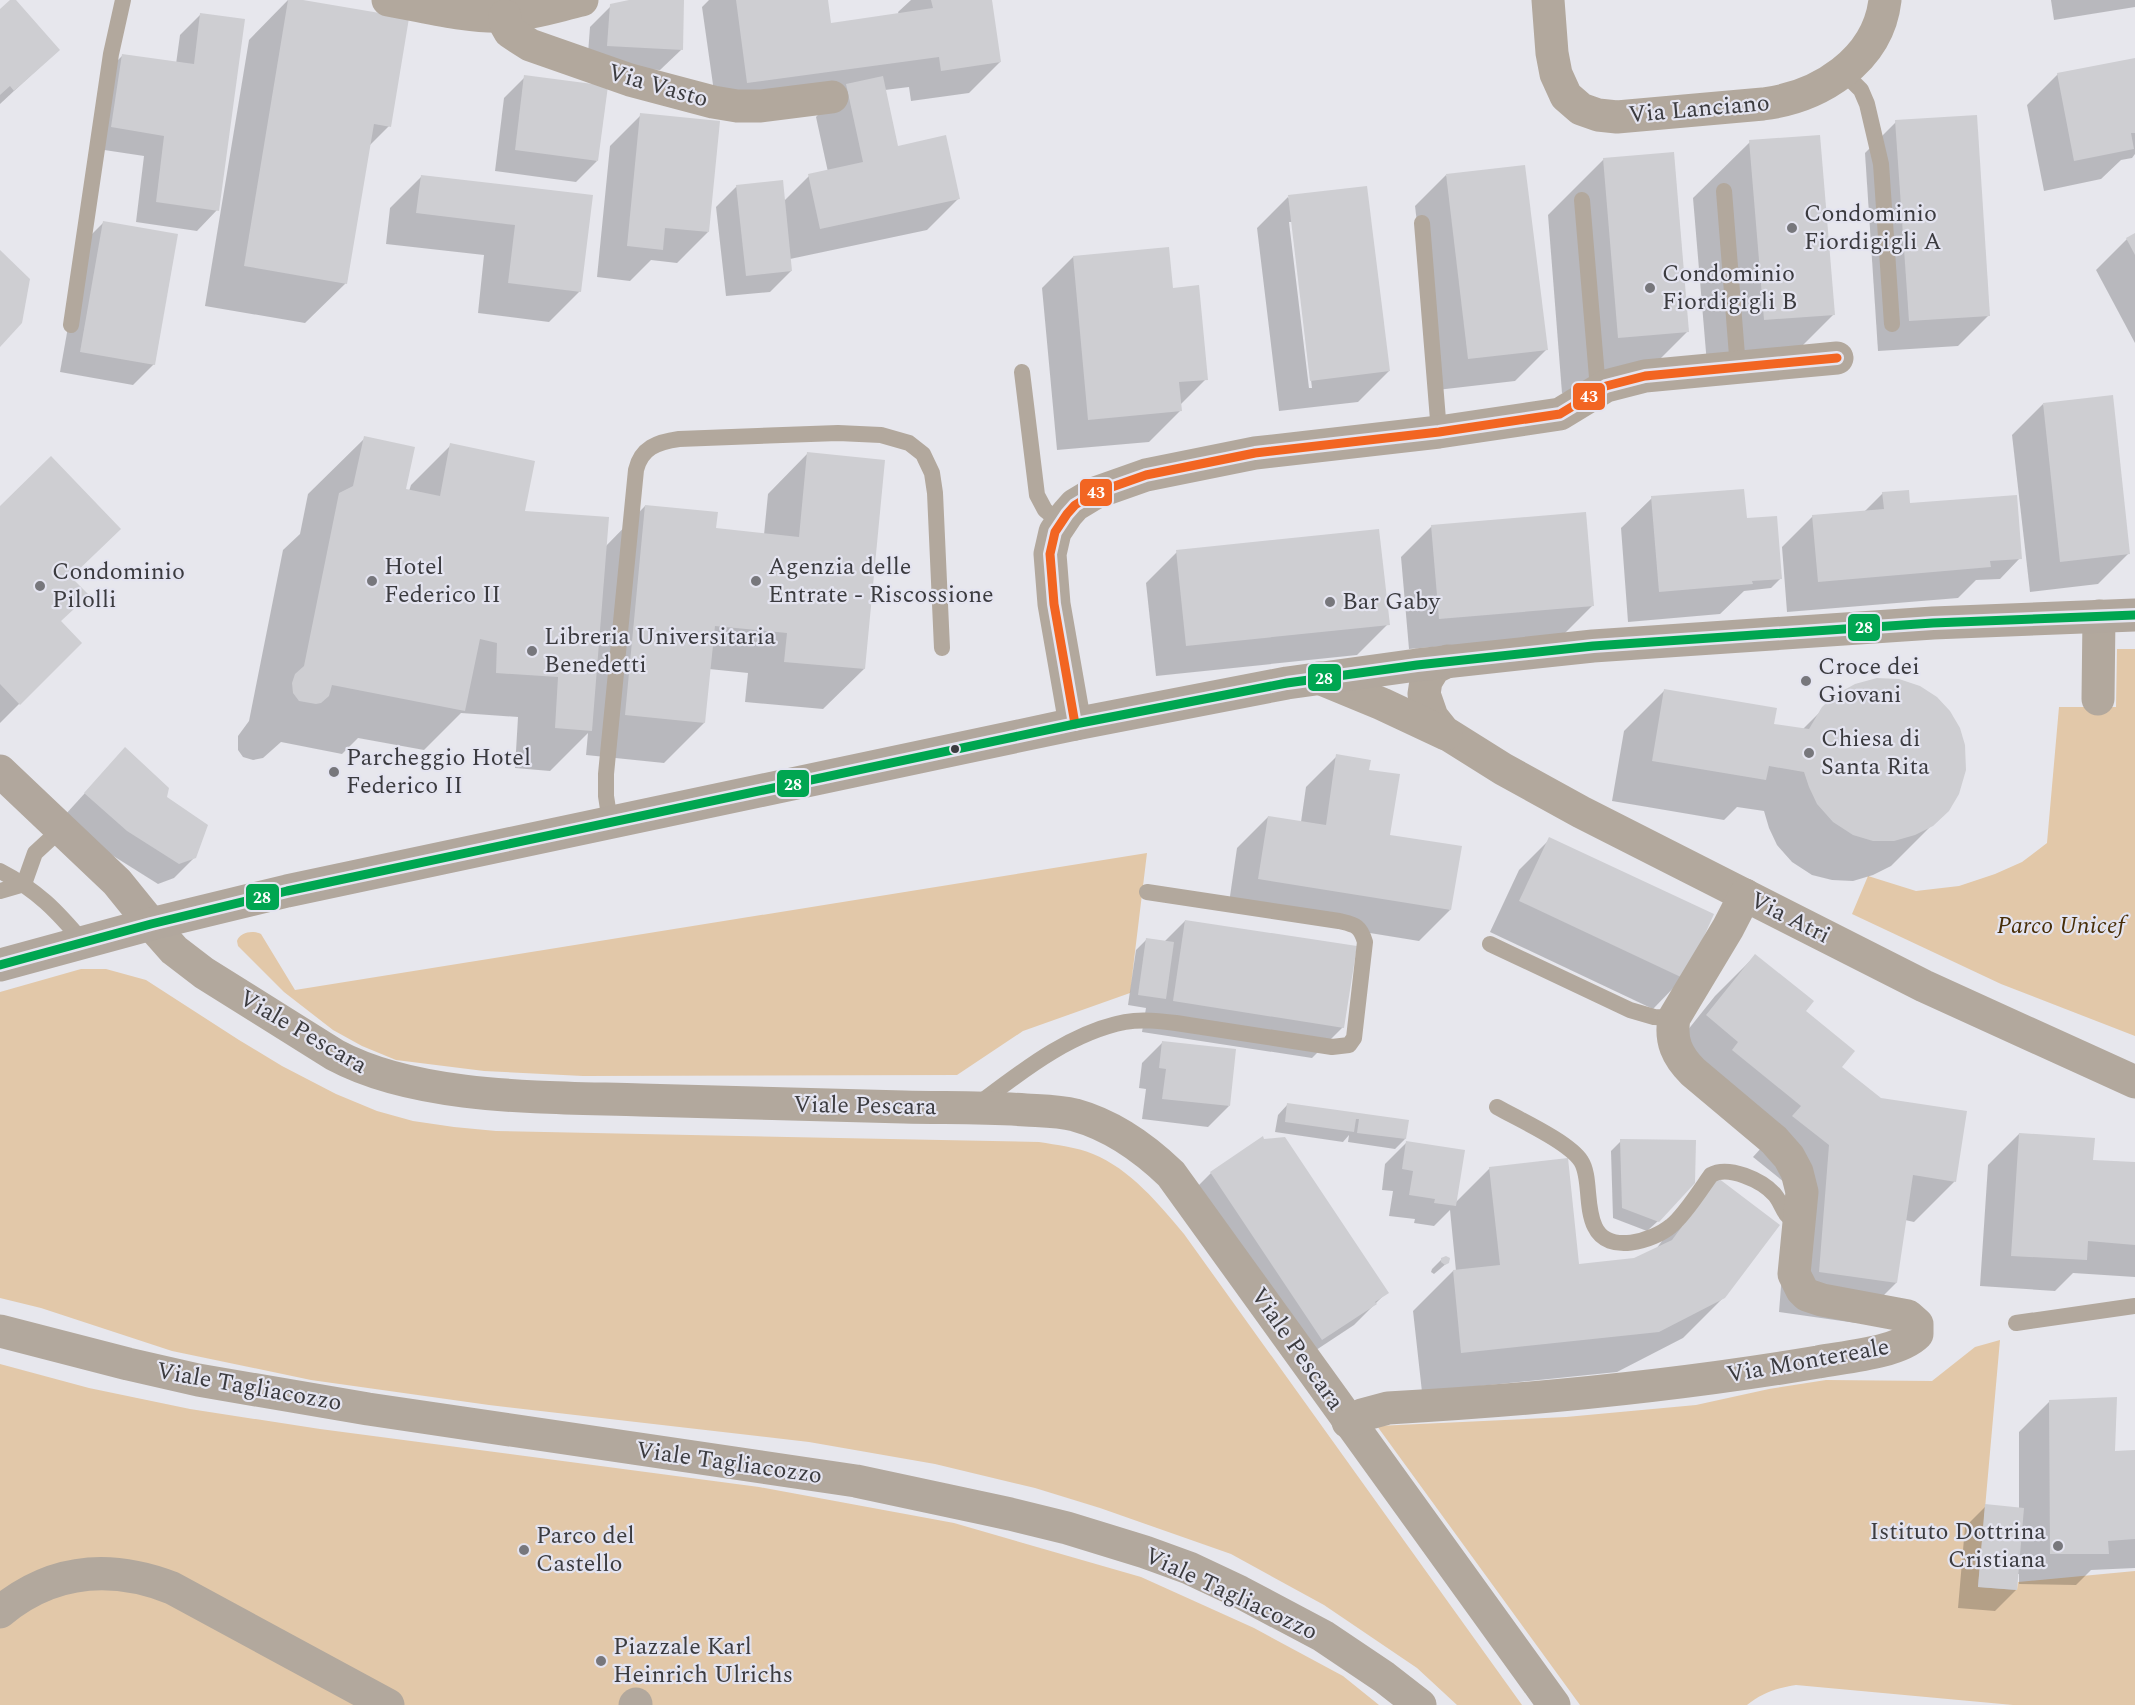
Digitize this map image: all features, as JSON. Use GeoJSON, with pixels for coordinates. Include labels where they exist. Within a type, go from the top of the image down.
{"type":"FeatureCollection","features":[{"type":"Feature","properties":{"kind":"main road"},"geometry":{"type":"LineString","coordinates":[[0,965],[257,897],[1075,724],[1240,691],[1319,678],[1448,661],[1593,646],[1828,629],[2135,615]]}},
{"type":"Feature","properties":{"kind":"main road","name":"Viale Pescara"},"geometry":{"type":"LineString","coordinates":[[0,771],[117,882],[151,924]]}},
{"type":"Feature","properties":{"kind":"street"},"geometry":{"type":"LineString","coordinates":[[388,0],[471,14],[505,16],[529,13],[582,0]]}},
{"type":"Feature","properties":{"kind":"street","name":"Via Lanciano"},"geometry":{"type":"LineString","coordinates":[[1548,0],[1553,64],[1559,82],[1572,102],[1581,109],[1598,115],[1623,116],[1785,101],[1814,90],[1844,72],[1861,54],[1875,33],[1886,0]]}},
{"type":"Feature","properties":{"kind":"street","name":"Via Vasto"},"geometry":{"type":"LineString","coordinates":[[505,16],[510,32],[530,45],[630,80],[713,102],[737,106],[761,106],[832,97]]}},
{"type":"Feature","properties":{"kind":"street"},"geometry":{"type":"LineString","coordinates":[[1075,724],[1054,604],[1050,568],[1052,543],[1060,522],[1075,505],[1095,493],[1146,475],[1255,453],[1439,432],[1560,414],[1598,389],[1645,376],[1837,358]]}},
{"type":"Feature","properties":{"kind":"street"},"geometry":{"type":"LineString","coordinates":[[2098,699],[2099,616]]}},
{"type":"Feature","properties":{"kind":"street"},"geometry":{"type":"LineString","coordinates":[[1319,678],[1424,714],[1427,677],[1434,668],[1448,661]]}},
{"type":"Feature","properties":{"kind":"street","name":"Via Atri"},"geometry":{"type":"LineString","coordinates":[[1394,668],[1412,682],[1424,714],[1453,738],[1503,769],[1924,986],[2135,1082]]}},
{"type":"Feature","properties":{"kind":"street"},"geometry":{"type":"LineString","coordinates":[[1674,1018],[1745,895]]}},
{"type":"Feature","properties":{"kind":"street","name":"Viale Pescara"},"geometry":{"type":"LineString","coordinates":[[151,924],[174,950],[204,974],[335,1055],[365,1070],[390,1077],[459,1090],[525,1097],[1057,1112],[1075,1115],[1104,1126],[1152,1155],[1171,1174],[1554,1705]]}},
{"type":"Feature","properties":{"kind":"street","name":"Via Montereale"},"geometry":{"type":"LineString","coordinates":[[1348,1422],[1362,1415],[1388,1408],[1641,1388],[1780,1368],[1887,1348],[1911,1340],[1917,1335],[1917,1324],[1908,1316],[1822,1300],[1804,1293],[1799,1287],[1794,1274],[1801,1187],[1797,1173],[1789,1157],[1774,1140],[1682,1061],[1673,1041],[1674,1018]]}},
{"type":"Feature","properties":{"kind":"street","name":"Viale Tagliacozzo"},"geometry":{"type":"LineString","coordinates":[[0,1330],[117,1362],[198,1380],[346,1405],[856,1481],[1067,1528],[1189,1568],[1240,1592],[1323,1636],[1384,1677],[1420,1705]]}},
{"type":"Feature","properties":{"kind":"street"},"geometry":{"type":"LineString","coordinates":[[0,1612],[31,1591],[64,1578],[101,1573],[137,1576],[172,1588],[388,1705]]}},
{"type":"Feature","properties":{"kind":"lane"},"geometry":{"type":"LineString","coordinates":[[71,325],[111,54],[123,0]]}},
{"type":"Feature","properties":{"kind":"lane"},"geometry":{"type":"LineString","coordinates":[[1844,72],[1861,90],[1867,104],[1881,164],[1892,324]]}},
{"type":"Feature","properties":{"kind":"lane"},"geometry":{"type":"LineString","coordinates":[[1724,191],[1738,368]]}},
{"type":"Feature","properties":{"kind":"lane"},"geometry":{"type":"LineString","coordinates":[[1582,200],[1598,389]]}},
{"type":"Feature","properties":{"kind":"lane"},"geometry":{"type":"LineString","coordinates":[[1422,223],[1439,432]]}},
{"type":"Feature","properties":{"kind":"lane"},"geometry":{"type":"LineString","coordinates":[[1022,372],[1037,495],[1045,510],[1060,522]]}},
{"type":"Feature","properties":{"kind":"lane"},"geometry":{"type":"LineString","coordinates":[[610,822],[606,796],[606,774],[636,470],[638,461],[650,447],[679,439],[838,433],[881,435],[909,443],[918,449],[927,460],[932,472],[935,493],[942,648]]}},
{"type":"Feature","properties":{"kind":"lane"},"geometry":{"type":"LineString","coordinates":[[24,884],[35,854],[61,829]]}},
{"type":"Feature","properties":{"kind":"lane"},"geometry":{"type":"LineString","coordinates":[[0,871],[24,884],[56,910],[83,942]]}},
{"type":"Feature","properties":{"kind":"lane"},"geometry":{"type":"LineString","coordinates":[[0,891],[24,884]]}},
{"type":"Feature","properties":{"kind":"lane"},"geometry":{"type":"LineString","coordinates":[[974,1108],[1056,1049],[1105,1027],[1127,1021],[1150,1020],[1176,1023],[1332,1047],[1348,1045],[1354,1038],[1365,942],[1362,931],[1356,926],[1339,921],[1146,892]]}},
{"type":"Feature","properties":{"kind":"lane"},"geometry":{"type":"LineString","coordinates":[[1490,944],[1630,1010],[1654,1017],[1674,1018]]}},
{"type":"Feature","properties":{"kind":"lane"},"geometry":{"type":"LineString","coordinates":[[1497,1107],[1565,1145],[1581,1160],[1585,1168],[1588,1208],[1595,1229],[1608,1241],[1625,1244],[1644,1240],[1672,1226],[1711,1175],[1718,1171],[1734,1172],[1765,1186],[1776,1196],[1787,1216],[1799,1221]]}},
{"type":"Feature","properties":{"kind":"lane"},"geometry":{"type":"LineString","coordinates":[[2016,1323],[2135,1306]]}},
{"type":"Feature","properties":{"kind":"green space","name":"Parco Unicef"},"geometry":{"type":"Polygon","coordinates":[[[2117,649],[2135,649],[2135,1036],[2001,984],[1852,914],[1868,876],[1916,891],[1959,886],[2022,862],[2047,843],[2059,707],[2116,707],[2117,649]]]}},
{"type":"Feature","properties":{"kind":"green space"},"geometry":{"type":"Polygon","coordinates":[[[1147,853],[1130,993],[1023,1031],[957,1075],[583,1076],[484,1071],[396,1060],[362,1046],[333,1030],[284,992],[238,946],[237,941],[247,933],[261,934],[295,990],[1147,853]]]}},
{"type":"Feature","properties":{"kind":"green space"},"geometry":{"type":"Polygon","coordinates":[[[81,969],[106,969],[146,980],[282,1066],[336,1094],[377,1111],[413,1121],[496,1131],[1039,1142],[1066,1146],[1107,1161],[1143,1188],[1184,1234],[1522,1705],[1457,1705],[1417,1668],[1324,1605],[1231,1554],[1035,1488],[935,1464],[809,1442],[489,1405],[311,1380],[172,1351],[41,1308],[0,1298],[0,992],[81,969]]]}},
{"type":"Feature","properties":{"kind":"green space"},"geometry":{"type":"Polygon","coordinates":[[[2000,1340],[1978,1587],[2017,1590],[2018,1582],[2135,1571],[2135,1705],[2013,1705],[1796,1685],[1770,1692],[1747,1705],[1580,1705],[1377,1426],[1566,1417],[1696,1405],[1769,1389],[1826,1380],[1932,1381],[1975,1347],[2000,1340]]]}},
{"type":"Feature","properties":{"kind":"green space","name":"Parco del Castello"},"geometry":{"type":"Polygon","coordinates":[[[0,1364],[89,1388],[190,1409],[320,1429],[759,1487],[954,1523],[1141,1577],[1254,1628],[1343,1676],[1379,1705],[0,1705],[0,1364]]]}},
{"type":"Feature","properties":{"kind":"building"},"geometry":{"type":"Polygon","coordinates":[[[10,0],[16,0],[60,50],[14,91],[10,86],[0,95],[0,9],[10,0]]]}},
{"type":"Feature","properties":{"kind":"building"},"geometry":{"type":"Polygon","coordinates":[[[288,0],[303,0],[409,18],[391,127],[374,124],[347,284],[244,266],[288,0]]]}},
{"type":"Feature","properties":{"kind":"building"},"geometry":{"type":"Polygon","coordinates":[[[629,0],[684,0],[683,50],[607,46],[610,4],[629,0]]]}},
{"type":"Feature","properties":{"kind":"building"},"geometry":{"type":"Polygon","coordinates":[[[736,0],[828,0],[831,23],[933,8],[931,0],[992,0],[1001,62],[941,71],[939,57],[747,83],[736,0]]]}},
{"type":"Feature","properties":{"kind":"building"},"geometry":{"type":"Polygon","coordinates":[[[200,13],[245,19],[219,211],[156,202],[164,136],[111,127],[122,54],[194,64],[200,13]]]}},
{"type":"Feature","properties":{"kind":"building"},"geometry":{"type":"Polygon","coordinates":[[[2135,58],[2135,133],[2131,133],[2134,149],[2074,161],[2057,73],[2135,58]]]}},
{"type":"Feature","properties":{"kind":"building"},"geometry":{"type":"Polygon","coordinates":[[[524,75],[608,86],[598,161],[515,150],[524,75]]]}},
{"type":"Feature","properties":{"kind":"building"},"geometry":{"type":"Polygon","coordinates":[[[883,76],[898,146],[946,135],[960,199],[820,229],[808,174],[863,162],[846,84],[883,76]]]}},
{"type":"Feature","properties":{"kind":"building"},"geometry":{"type":"Polygon","coordinates":[[[640,113],[720,121],[709,232],[665,228],[663,250],[627,246],[640,113]]]}},
{"type":"Feature","properties":{"kind":"building"},"geometry":{"type":"Polygon","coordinates":[[[1977,115],[1990,316],[1909,321],[1895,120],[1977,115]]]}},
{"type":"Feature","properties":{"kind":"building","name":"Condominio Fiordigigli A"},"geometry":{"type":"Polygon","coordinates":[[[1820,135],[1835,315],[1764,320],[1749,140],[1820,135]]]}},
{"type":"Feature","properties":{"kind":"building","name":"Condominio Fiordigigli B"},"geometry":{"type":"Polygon","coordinates":[[[1674,152],[1689,332],[1618,338],[1603,158],[1674,152]]]}},
{"type":"Feature","properties":{"kind":"building"},"geometry":{"type":"Polygon","coordinates":[[[1525,165],[1548,350],[1468,359],[1446,174],[1525,165]]]}},
{"type":"Feature","properties":{"kind":"building"},"geometry":{"type":"Polygon","coordinates":[[[421,175],[593,195],[581,292],[508,283],[515,225],[416,213],[421,175]]]}},
{"type":"Feature","properties":{"kind":"building"},"geometry":{"type":"Polygon","coordinates":[[[783,180],[792,271],[746,276],[736,185],[783,180]]]}},
{"type":"Feature","properties":{"kind":"building"},"geometry":{"type":"Polygon","coordinates":[[[1367,186],[1390,371],[1310,381],[1288,195],[1367,186]]]}},
{"type":"Feature","properties":{"kind":"building"},"geometry":{"type":"Polygon","coordinates":[[[103,221],[178,234],[155,365],[80,352],[103,221]]]}},
{"type":"Feature","properties":{"kind":"building"},"geometry":{"type":"Polygon","coordinates":[[[2135,233],[2135,255],[2126,238],[2135,233]]]}},
{"type":"Feature","properties":{"kind":"building"},"geometry":{"type":"Polygon","coordinates":[[[1169,247],[1173,288],[1199,285],[1208,380],[1179,382],[1182,411],[1088,420],[1073,256],[1169,247]]]}},
{"type":"Feature","properties":{"kind":"building"},"geometry":{"type":"Polygon","coordinates":[[[0,250],[30,279],[22,323],[0,347],[0,250]]]}},
{"type":"Feature","properties":{"kind":"building"},"geometry":{"type":"Polygon","coordinates":[[[2113,395],[2130,554],[2060,562],[2043,403],[2113,395]]]}},
{"type":"Feature","properties":{"kind":"building"},"geometry":{"type":"Polygon","coordinates":[[[364,436],[415,447],[406,489],[440,496],[450,443],[535,461],[525,511],[609,517],[592,731],[555,728],[558,677],[496,673],[497,643],[480,639],[465,711],[332,685],[329,696],[321,703],[299,701],[293,693],[292,683],[295,674],[304,666],[339,493],[353,486],[364,436]]]}},
{"type":"Feature","properties":{"kind":"building","name":"Agenzia delle Entrate - Riscossione"},"geometry":{"type":"Polygon","coordinates":[[[807,452],[885,460],[865,669],[784,662],[787,633],[715,626],[705,723],[625,715],[645,505],[718,512],[716,528],[799,537],[807,452]]]}},
{"type":"Feature","properties":{"kind":"building","name":"Condominio Pilolli"},"geometry":{"type":"Polygon","coordinates":[[[51,456],[121,529],[71,577],[89,595],[61,621],[82,643],[20,705],[0,684],[0,506],[51,456]]]}},
{"type":"Feature","properties":{"kind":"building"},"geometry":{"type":"Polygon","coordinates":[[[1744,489],[1747,518],[1777,516],[1782,579],[1752,581],[1753,584],[1659,592],[1651,496],[1744,489]]]}},
{"type":"Feature","properties":{"kind":"building"},"geometry":{"type":"Polygon","coordinates":[[[1909,490],[1910,503],[2017,495],[2022,559],[1990,561],[1991,567],[1818,582],[1812,515],[1884,509],[1882,492],[1909,490]]]}},
{"type":"Feature","properties":{"kind":"building"},"geometry":{"type":"Polygon","coordinates":[[[1586,512],[1594,606],[1439,619],[1431,525],[1586,512]]]}},
{"type":"Feature","properties":{"kind":"building"},"geometry":{"type":"Polygon","coordinates":[[[1379,529],[1390,625],[1186,646],[1176,550],[1379,529]]]}},
{"type":"Feature","properties":{"kind":"building","name":"Chiesa di Santa Rita"},"geometry":{"type":"Polygon","coordinates":[[[1877,678],[1899,679],[1920,686],[1937,697],[1950,711],[1960,728],[1965,745],[1966,770],[1959,794],[1949,811],[1933,826],[1915,835],[1894,841],[1873,841],[1853,835],[1833,822],[1817,804],[1804,772],[1769,766],[1766,780],[1652,761],[1664,689],[1777,708],[1774,724],[1809,729],[1822,707],[1835,695],[1855,684],[1877,678]]]}},
{"type":"Feature","properties":{"kind":"building"},"geometry":{"type":"Polygon","coordinates":[[[125,747],[169,788],[167,797],[208,825],[196,858],[179,864],[127,831],[84,793],[125,747]]]}},
{"type":"Feature","properties":{"kind":"building"},"geometry":{"type":"Polygon","coordinates":[[[1336,754],[1371,760],[1369,770],[1400,774],[1390,835],[1462,846],[1451,910],[1258,879],[1268,816],[1326,825],[1336,754]]]}},
{"type":"Feature","properties":{"kind":"building"},"geometry":{"type":"Polygon","coordinates":[[[1549,837],[1714,914],[1685,979],[1519,901],[1549,837]]]}},
{"type":"Feature","properties":{"kind":"building"},"geometry":{"type":"Polygon","coordinates":[[[1185,920],[1357,946],[1344,1028],[1173,1001],[1185,920]]]}},
{"type":"Feature","properties":{"kind":"building"},"geometry":{"type":"Polygon","coordinates":[[[1146,938],[1174,942],[1166,999],[1138,995],[1146,938]]]}},
{"type":"Feature","properties":{"kind":"building"},"geometry":{"type":"Polygon","coordinates":[[[1755,954],[1814,1001],[1806,1011],[1855,1051],[1842,1067],[1881,1098],[1967,1111],[1956,1182],[1913,1175],[1897,1283],[1819,1272],[1829,1145],[1792,1116],[1801,1106],[1732,1050],[1738,1042],[1706,1015],[1755,954]]]}},
{"type":"Feature","properties":{"kind":"building"},"geometry":{"type":"Polygon","coordinates":[[[1162,1041],[1236,1049],[1230,1106],[1162,1099],[1166,1069],[1159,1068],[1162,1041]]]}},
{"type":"Feature","properties":{"kind":"building"},"geometry":{"type":"Polygon","coordinates":[[[1287,1103],[1409,1120],[1406,1139],[1357,1133],[1359,1119],[1356,1119],[1354,1132],[1285,1122],[1287,1103]]]}},
{"type":"Feature","properties":{"kind":"building"},"geometry":{"type":"Polygon","coordinates":[[[2019,1133],[2095,1138],[2093,1160],[2135,1162],[2135,1245],[2088,1241],[2087,1260],[2011,1256],[2019,1133]]]}},
{"type":"Feature","properties":{"kind":"building"},"geometry":{"type":"Polygon","coordinates":[[[1263,1136],[1264,1139],[1285,1137],[1389,1293],[1375,1302],[1377,1304],[1322,1340],[1210,1172],[1263,1136]]]}},
{"type":"Feature","properties":{"kind":"building"},"geometry":{"type":"Polygon","coordinates":[[[1620,1139],[1696,1140],[1695,1183],[1659,1222],[1622,1208],[1620,1139]]]}},
{"type":"Feature","properties":{"kind":"building"},"geometry":{"type":"Polygon","coordinates":[[[1406,1141],[1465,1150],[1456,1206],[1434,1203],[1435,1199],[1409,1195],[1413,1171],[1402,1169],[1406,1141]]]}},
{"type":"Feature","properties":{"kind":"building"},"geometry":{"type":"Polygon","coordinates":[[[1568,1158],[1579,1264],[1634,1258],[1672,1240],[1718,1178],[1780,1225],[1725,1298],[1659,1332],[1461,1353],[1453,1270],[1500,1265],[1489,1167],[1568,1158]]]}},
{"type":"Feature","properties":{"kind":"building"},"geometry":{"type":"Polygon","coordinates":[[[1446,1256],[1450,1258],[1449,1263],[1445,1265],[1441,1262],[1441,1258],[1446,1256]]]}},
{"type":"Feature","properties":{"kind":"building"},"geometry":{"type":"Polygon","coordinates":[[[2117,1397],[2115,1451],[2135,1450],[2135,1539],[2108,1541],[2109,1554],[2050,1554],[2049,1400],[2117,1397]]]}},
{"type":"Feature","properties":{"kind":"building"},"geometry":{"type":"Polygon","coordinates":[[[1985,1504],[2024,1508],[2017,1590],[1978,1587],[1985,1504]]]}},
{"type":"Feature","properties":{"kind":"transit line","name":"43"},"geometry":{"type":"LineString","coordinates":[[1075,724],[1054,604],[1050,554],[1055,532],[1067,514],[1075,505],[1095,493],[1146,475],[1255,453],[1439,432],[1560,414],[1606,386],[1645,376],[1837,358]]}},
{"type":"Feature","properties":{"kind":"transit line","name":"28"},"geometry":{"type":"LineString","coordinates":[[0,965],[151,924],[287,891],[1075,724],[1287,683],[1417,665],[1593,646],[1933,623],[2135,615]]}},
{"type":"Feature","properties":{"kind":"place","name":"Condominio Fiordigigli A"},"geometry":{"type":"Point","coordinates":[1792,228]}},
{"type":"Feature","properties":{"kind":"place","name":"Condominio Fiordigigli B"},"geometry":{"type":"Point","coordinates":[1650,288]}},
{"type":"Feature","properties":{"kind":"place","name":"Hotel Federico II"},"geometry":{"type":"Point","coordinates":[372,581]}},
{"type":"Feature","properties":{"kind":"place","name":"Agenzia delle Entrate - Riscossione"},"geometry":{"type":"Point","coordinates":[756,581]}},
{"type":"Feature","properties":{"kind":"place","name":"Condominio Pilolli"},"geometry":{"type":"Point","coordinates":[40,586]}},
{"type":"Feature","properties":{"kind":"place","name":"Bar Gaby"},"geometry":{"type":"Point","coordinates":[1330,602]}},
{"type":"Feature","properties":{"kind":"place","name":"Libreria Universitaria Benedetti"},"geometry":{"type":"Point","coordinates":[532,651]}},
{"type":"Feature","properties":{"kind":"place","name":"Croce dei Giovani"},"geometry":{"type":"Point","coordinates":[1806,681]}},
{"type":"Feature","properties":{"kind":"place","name":"Chiesa di Santa Rita"},"geometry":{"type":"Point","coordinates":[1809,753]}},
{"type":"Feature","properties":{"kind":"place","name":"Parcheggio Hotel Federico II"},"geometry":{"type":"Point","coordinates":[334,772]}},
{"type":"Feature","properties":{"kind":"place","name":"Istituto Dottrina Cristiana"},"geometry":{"type":"Point","coordinates":[2058,1546]}},
{"type":"Feature","properties":{"kind":"place","name":"Parco del Castello"},"geometry":{"type":"Point","coordinates":[524,1550]}},
{"type":"Feature","properties":{"kind":"place","name":"Piazzale Karl Heinrich Ulrichs"},"geometry":{"type":"Point","coordinates":[601,1661]}}]}
